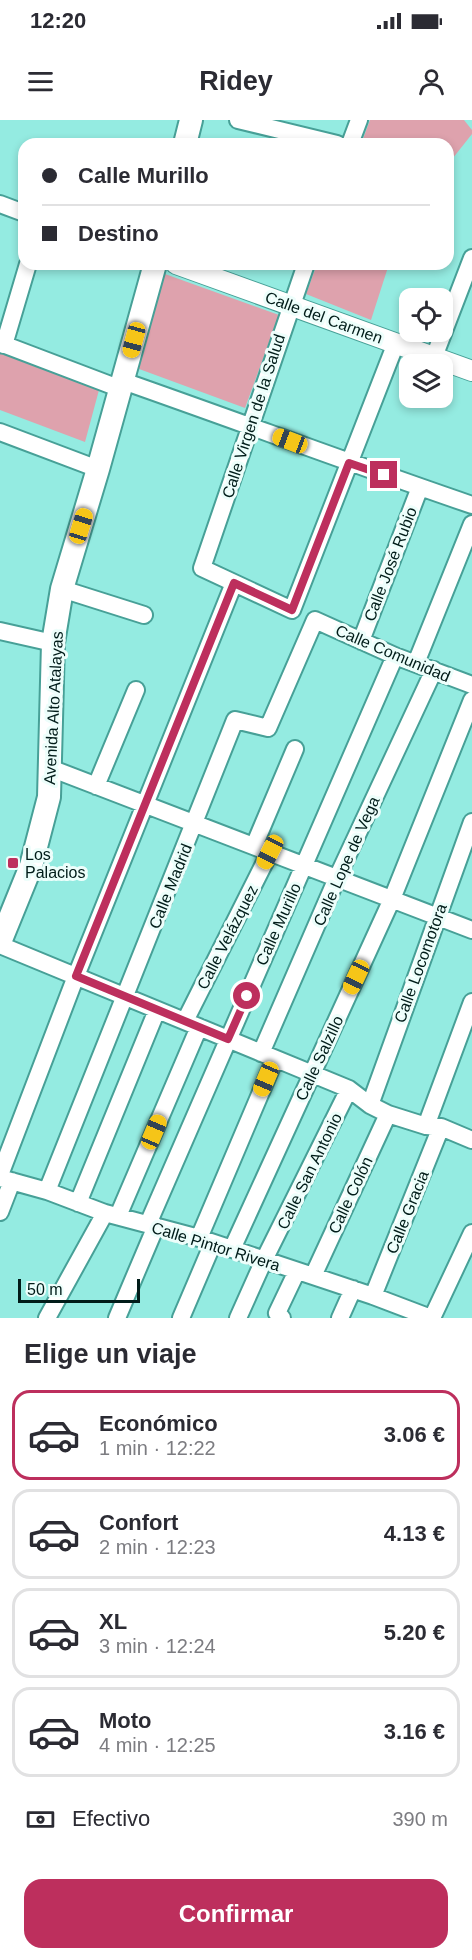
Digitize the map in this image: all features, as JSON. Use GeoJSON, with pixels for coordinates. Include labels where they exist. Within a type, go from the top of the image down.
{"type":"FeatureCollection","features":[{"type":"Feature","properties":{"kind":"main road"},"geometry":{"type":"LineString","coordinates":[[186,138],[191,120]]}},
{"type":"Feature","properties":{"kind":"main road","name":"Avenida Alto Atalayas"},"geometry":{"type":"LineString","coordinates":[[0,944],[31,866],[49,797],[53,643],[62,589],[98,470],[153,270]]}},
{"type":"Feature","properties":{"kind":"street"},"geometry":{"type":"LineString","coordinates":[[238,120],[312,138]]}},
{"type":"Feature","properties":{"kind":"street"},"geometry":{"type":"LineString","coordinates":[[352,138],[359,120]]}},
{"type":"Feature","properties":{"kind":"street"},"geometry":{"type":"LineString","coordinates":[[0,204],[18,211]]}},
{"type":"Feature","properties":{"kind":"street"},"geometry":{"type":"LineString","coordinates":[[435,354],[472,258]]}},
{"type":"Feature","properties":{"kind":"street"},"geometry":{"type":"LineString","coordinates":[[26,270],[2,344],[251,426],[349,463],[472,505]]}},
{"type":"Feature","properties":{"kind":"street","name":"Calle del Carmen"},"geometry":{"type":"LineString","coordinates":[[193,270],[426,354]]}},
{"type":"Feature","properties":{"kind":"street","name":"Calle Virgen de la Salud"},"geometry":{"type":"LineString","coordinates":[[234,583],[202,568],[304,270]]}},
{"type":"Feature","properties":{"kind":"street"},"geometry":{"type":"LineString","coordinates":[[0,1212],[4,1178],[76,976],[234,583],[292,610],[396,343]]}},
{"type":"Feature","properties":{"kind":"street","name":"Calle del Carmen"},"geometry":{"type":"LineString","coordinates":[[453,364],[472,371]]}},
{"type":"Feature","properties":{"kind":"street"},"geometry":{"type":"LineString","coordinates":[[0,432],[98,470]]}},
{"type":"Feature","properties":{"kind":"street","name":"Calle José Rubio"},"geometry":{"type":"LineString","coordinates":[[361,641],[420,487]]}},
{"type":"Feature","properties":{"kind":"street"},"geometry":{"type":"LineString","coordinates":[[416,663],[472,524]]}},
{"type":"Feature","properties":{"kind":"street"},"geometry":{"type":"LineString","coordinates":[[62,589],[144,615]]}},
{"type":"Feature","properties":{"kind":"street","name":"Calle Comunidad"},"geometry":{"type":"LineString","coordinates":[[315,620],[395,656],[472,685]]}},
{"type":"Feature","properties":{"kind":"street","name":"Calle Madrid"},"geometry":{"type":"LineString","coordinates":[[47,1191],[235,720],[268,728],[315,620]]}},
{"type":"Feature","properties":{"kind":"street"},"geometry":{"type":"LineString","coordinates":[[0,631],[53,643]]}},
{"type":"Feature","properties":{"kind":"street","name":"Calle Murillo"},"geometry":{"type":"LineString","coordinates":[[117,1318],[152,1225],[228,1039],[395,656]]}},
{"type":"Feature","properties":{"kind":"street","name":"Calle Lope de Vega"},"geometry":{"type":"LineString","coordinates":[[181,1318],[268,1056],[337,878],[434,670]]}},
{"type":"Feature","properties":{"kind":"street"},"geometry":{"type":"LineString","coordinates":[[96,786],[136,690]]}},
{"type":"Feature","properties":{"kind":"street","name":"Calle Salzillo"},"geometry":{"type":"LineString","coordinates":[[232,1249],[392,899],[472,700]]}},
{"type":"Feature","properties":{"kind":"street"},"geometry":{"type":"LineString","coordinates":[[254,846],[296,749]]}},
{"type":"Feature","properties":{"kind":"street"},"geometry":{"type":"LineString","coordinates":[[50,768],[472,930]]}},
{"type":"Feature","properties":{"kind":"street","name":"Calle Locomotora"},"geometry":{"type":"LineString","coordinates":[[370,1105],[472,822]]}},
{"type":"Feature","properties":{"kind":"street","name":"Calle Velázquez"},"geometry":{"type":"LineString","coordinates":[[47,1318],[111,1214],[192,1024],[270,852]]}},
{"type":"Feature","properties":{"kind":"street"},"geometry":{"type":"LineString","coordinates":[[0,944],[349,1089],[370,1105],[388,1114],[472,1140]]}},
{"type":"Feature","properties":{"kind":"street","name":"Calle Gracia"},"geometry":{"type":"LineString","coordinates":[[373,1296],[433,1127],[472,1002]]}},
{"type":"Feature","properties":{"kind":"street"},"geometry":{"type":"LineString","coordinates":[[78,1203],[156,1010]]}},
{"type":"Feature","properties":{"kind":"street","name":"Calle San Antonio"},"geometry":{"type":"LineString","coordinates":[[238,1318],[264,1260],[349,1089]]}},
{"type":"Feature","properties":{"kind":"street","name":"Calle Colón"},"geometry":{"type":"LineString","coordinates":[[282,1318],[277,1312],[305,1273],[388,1114]]}},
{"type":"Feature","properties":{"kind":"street","name":"Calle Pintor Rivera"},"geometry":{"type":"LineString","coordinates":[[4,1178],[111,1214],[232,1249],[353,1289],[431,1318]]}},
{"type":"Feature","properties":{"kind":"street"},"geometry":{"type":"LineString","coordinates":[[431,1318],[472,1233]]}},
{"type":"Feature","properties":{"kind":"street"},"geometry":{"type":"LineString","coordinates":[[340,1318],[353,1289]]}},
{"type":"Feature","properties":{"kind":"shaded area"},"geometry":{"type":"Polygon","coordinates":[[[370,120],[464,120],[472,130],[472,134],[454,157],[454,138],[363,138],[370,120]]]}},
{"type":"Feature","properties":{"kind":"shaded area"},"geometry":{"type":"Polygon","coordinates":[[[315,270],[387,270],[371,320],[306,294],[315,270]]]}},
{"type":"Feature","properties":{"kind":"shaded area"},"geometry":{"type":"Polygon","coordinates":[[[165,274],[279,315],[245,408],[131,366],[165,274]]]}},
{"type":"Feature","properties":{"kind":"shaded area"},"geometry":{"type":"Polygon","coordinates":[[[0,353],[99,390],[85,442],[0,410],[0,353]]]}},
{"type":"Feature","properties":{"kind":"place","name":"Los Palacios"},"geometry":{"type":"Point","coordinates":[13,863]}},
{"type":"Feature","properties":{"kind":"route"},"geometry":{"type":"LineString","coordinates":[[247,996],[228,1039],[76,976],[234,583],[292,610],[349,463],[384,475]]}}]}
